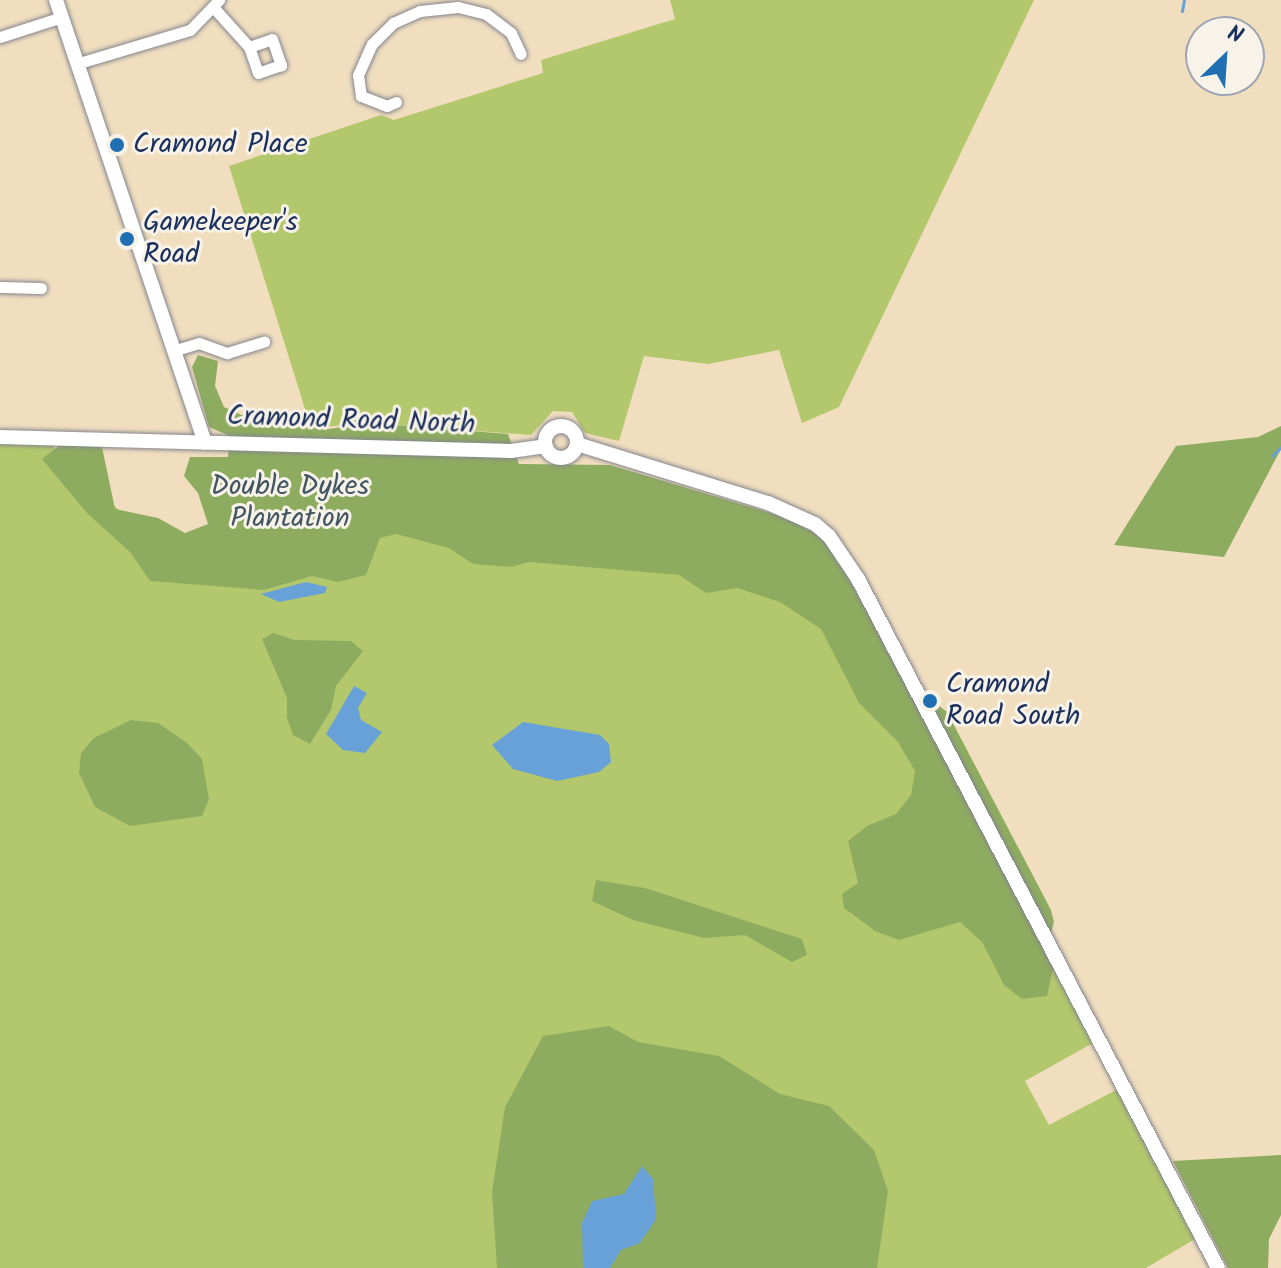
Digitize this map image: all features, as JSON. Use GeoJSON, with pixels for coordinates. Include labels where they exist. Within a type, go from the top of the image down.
{"type":"FeatureCollection","features":[{"type":"Feature","properties":{"kind":"street","name":"Cramond Road North"},"geometry":{"type":"LineString","coordinates":[[56,0],[205,443],[511,451],[546,446]]}},
{"type":"Feature","properties":{"kind":"street"},"geometry":{"type":"LineString","coordinates":[[486,14],[491,0]]}},
{"type":"Feature","properties":{"kind":"street"},"geometry":{"type":"LineString","coordinates":[[79,63],[190,30],[216,3],[249,47]]}},
{"type":"Feature","properties":{"kind":"street"},"geometry":{"type":"LineString","coordinates":[[396,102],[387,106],[361,96],[358,75],[372,44],[393,23],[418,6],[458,7],[486,14],[511,33],[521,54]]}},
{"type":"Feature","properties":{"kind":"street"},"geometry":{"type":"LineString","coordinates":[[0,37],[62,17]]}},
{"type":"Feature","properties":{"kind":"street"},"geometry":{"type":"LineString","coordinates":[[0,287],[41,288]]}},
{"type":"Feature","properties":{"kind":"street"},"geometry":{"type":"LineString","coordinates":[[176,350],[199,343],[227,353],[264,342]]}},
{"type":"Feature","properties":{"kind":"street"},"geometry":{"type":"LineString","coordinates":[[577,444],[560,458],[546,446],[548,432],[562,426],[571,430],[577,444],[768,503],[815,524],[858,579],[1218,1268]]}},
{"type":"Feature","properties":{"kind":"street"},"geometry":{"type":"LineString","coordinates":[[0,437],[205,443]]}},
{"type":"Feature","properties":{"kind":"green space"},"geometry":{"type":"Polygon","coordinates":[[[670,0],[1034,0],[839,407],[802,423],[779,350],[708,364],[644,356],[619,441],[585,433],[572,412],[553,411],[531,435],[368,423],[311,428],[229,166],[381,115],[394,120],[543,73],[541,60],[675,19],[670,0]]]}},
{"type":"Feature","properties":{"kind":"green space","name":"Double Dykes Plantation"},"geometry":{"type":"Polygon","coordinates":[[[198,355],[218,361],[215,386],[224,407],[261,424],[329,429],[368,423],[508,434],[519,464],[610,465],[784,517],[826,539],[921,705],[938,705],[947,712],[1051,910],[1054,922],[1045,953],[1053,969],[1047,996],[1022,999],[1004,985],[982,942],[960,922],[899,940],[875,931],[844,908],[842,894],[858,883],[848,841],[867,826],[896,814],[911,795],[915,771],[898,742],[859,703],[821,629],[780,602],[737,588],[706,593],[679,575],[529,562],[511,567],[473,564],[449,548],[396,534],[380,538],[366,575],[338,582],[312,576],[264,590],[150,581],[130,552],[87,513],[42,459],[60,445],[102,447],[115,509],[158,518],[185,533],[208,524],[198,493],[184,476],[190,457],[228,457],[230,436],[209,427],[192,367],[198,355]]]}},
{"type":"Feature","properties":{"kind":"green space"},"geometry":{"type":"Polygon","coordinates":[[[1281,426],[1281,449],[1224,557],[1114,545],[1176,446],[1258,437],[1281,426]]]}},
{"type":"Feature","properties":{"kind":"green space"},"geometry":{"type":"Polygon","coordinates":[[[0,442],[50,443],[161,551],[367,516],[827,538],[1093,1043],[1025,1081],[1049,1125],[1118,1089],[1195,1239],[1146,1268],[0,1268],[0,442]]]}},
{"type":"Feature","properties":{"kind":"green space"},"geometry":{"type":"Polygon","coordinates":[[[273,633],[295,640],[351,641],[363,651],[336,686],[331,710],[310,744],[293,735],[287,718],[287,698],[262,639],[273,633]]]}},
{"type":"Feature","properties":{"kind":"green space"},"geometry":{"type":"Polygon","coordinates":[[[131,720],[158,723],[187,743],[202,759],[209,799],[202,816],[130,826],[95,807],[79,773],[81,753],[94,738],[131,720]]]}},
{"type":"Feature","properties":{"kind":"green space"},"geometry":{"type":"Polygon","coordinates":[[[596,880],[645,888],[802,939],[807,955],[792,962],[745,935],[704,938],[633,920],[592,901],[596,880]]]}},
{"type":"Feature","properties":{"kind":"green space"},"geometry":{"type":"Polygon","coordinates":[[[609,1026],[638,1042],[719,1056],[780,1094],[829,1106],[874,1150],[888,1191],[877,1268],[497,1268],[492,1192],[505,1107],[543,1036],[609,1026]]]}},
{"type":"Feature","properties":{"kind":"green space"},"geometry":{"type":"Polygon","coordinates":[[[1281,1155],[1281,1215],[1269,1239],[1268,1268],[1228,1268],[1173,1161],[1281,1155]]]}},
{"type":"Feature","properties":{"kind":"water"},"geometry":{"type":"Polygon","coordinates":[[[306,582],[327,587],[325,593],[279,602],[261,594],[306,582]]]}},
{"type":"Feature","properties":{"kind":"water"},"geometry":{"type":"Polygon","coordinates":[[[354,686],[367,693],[358,708],[361,720],[382,732],[365,753],[343,750],[326,734],[354,686]]]}},
{"type":"Feature","properties":{"kind":"water"},"geometry":{"type":"Polygon","coordinates":[[[523,722],[600,735],[609,744],[611,762],[599,772],[557,781],[513,769],[492,745],[523,722]]]}},
{"type":"Feature","properties":{"kind":"water"},"geometry":{"type":"Polygon","coordinates":[[[642,1166],[653,1179],[656,1219],[640,1243],[621,1250],[610,1268],[583,1268],[582,1223],[592,1201],[624,1194],[642,1166]]]}},
{"type":"Feature","properties":{"kind":"waterway"},"geometry":{"type":"LineString","coordinates":[[1182,11],[1184,0]]}},
{"type":"Feature","properties":{"kind":"waterway"},"geometry":{"type":"LineString","coordinates":[[1272,456],[1281,447]]}},
{"type":"Feature","properties":{"kind":"place","name":"Cramond Place"},"geometry":{"type":"Point","coordinates":[117,145]}},
{"type":"Feature","properties":{"kind":"place","name":"Gamekeeper's Road"},"geometry":{"type":"Point","coordinates":[127,239]}},
{"type":"Feature","properties":{"kind":"place","name":"Cramond Road South"},"geometry":{"type":"Point","coordinates":[930,701]}}]}
